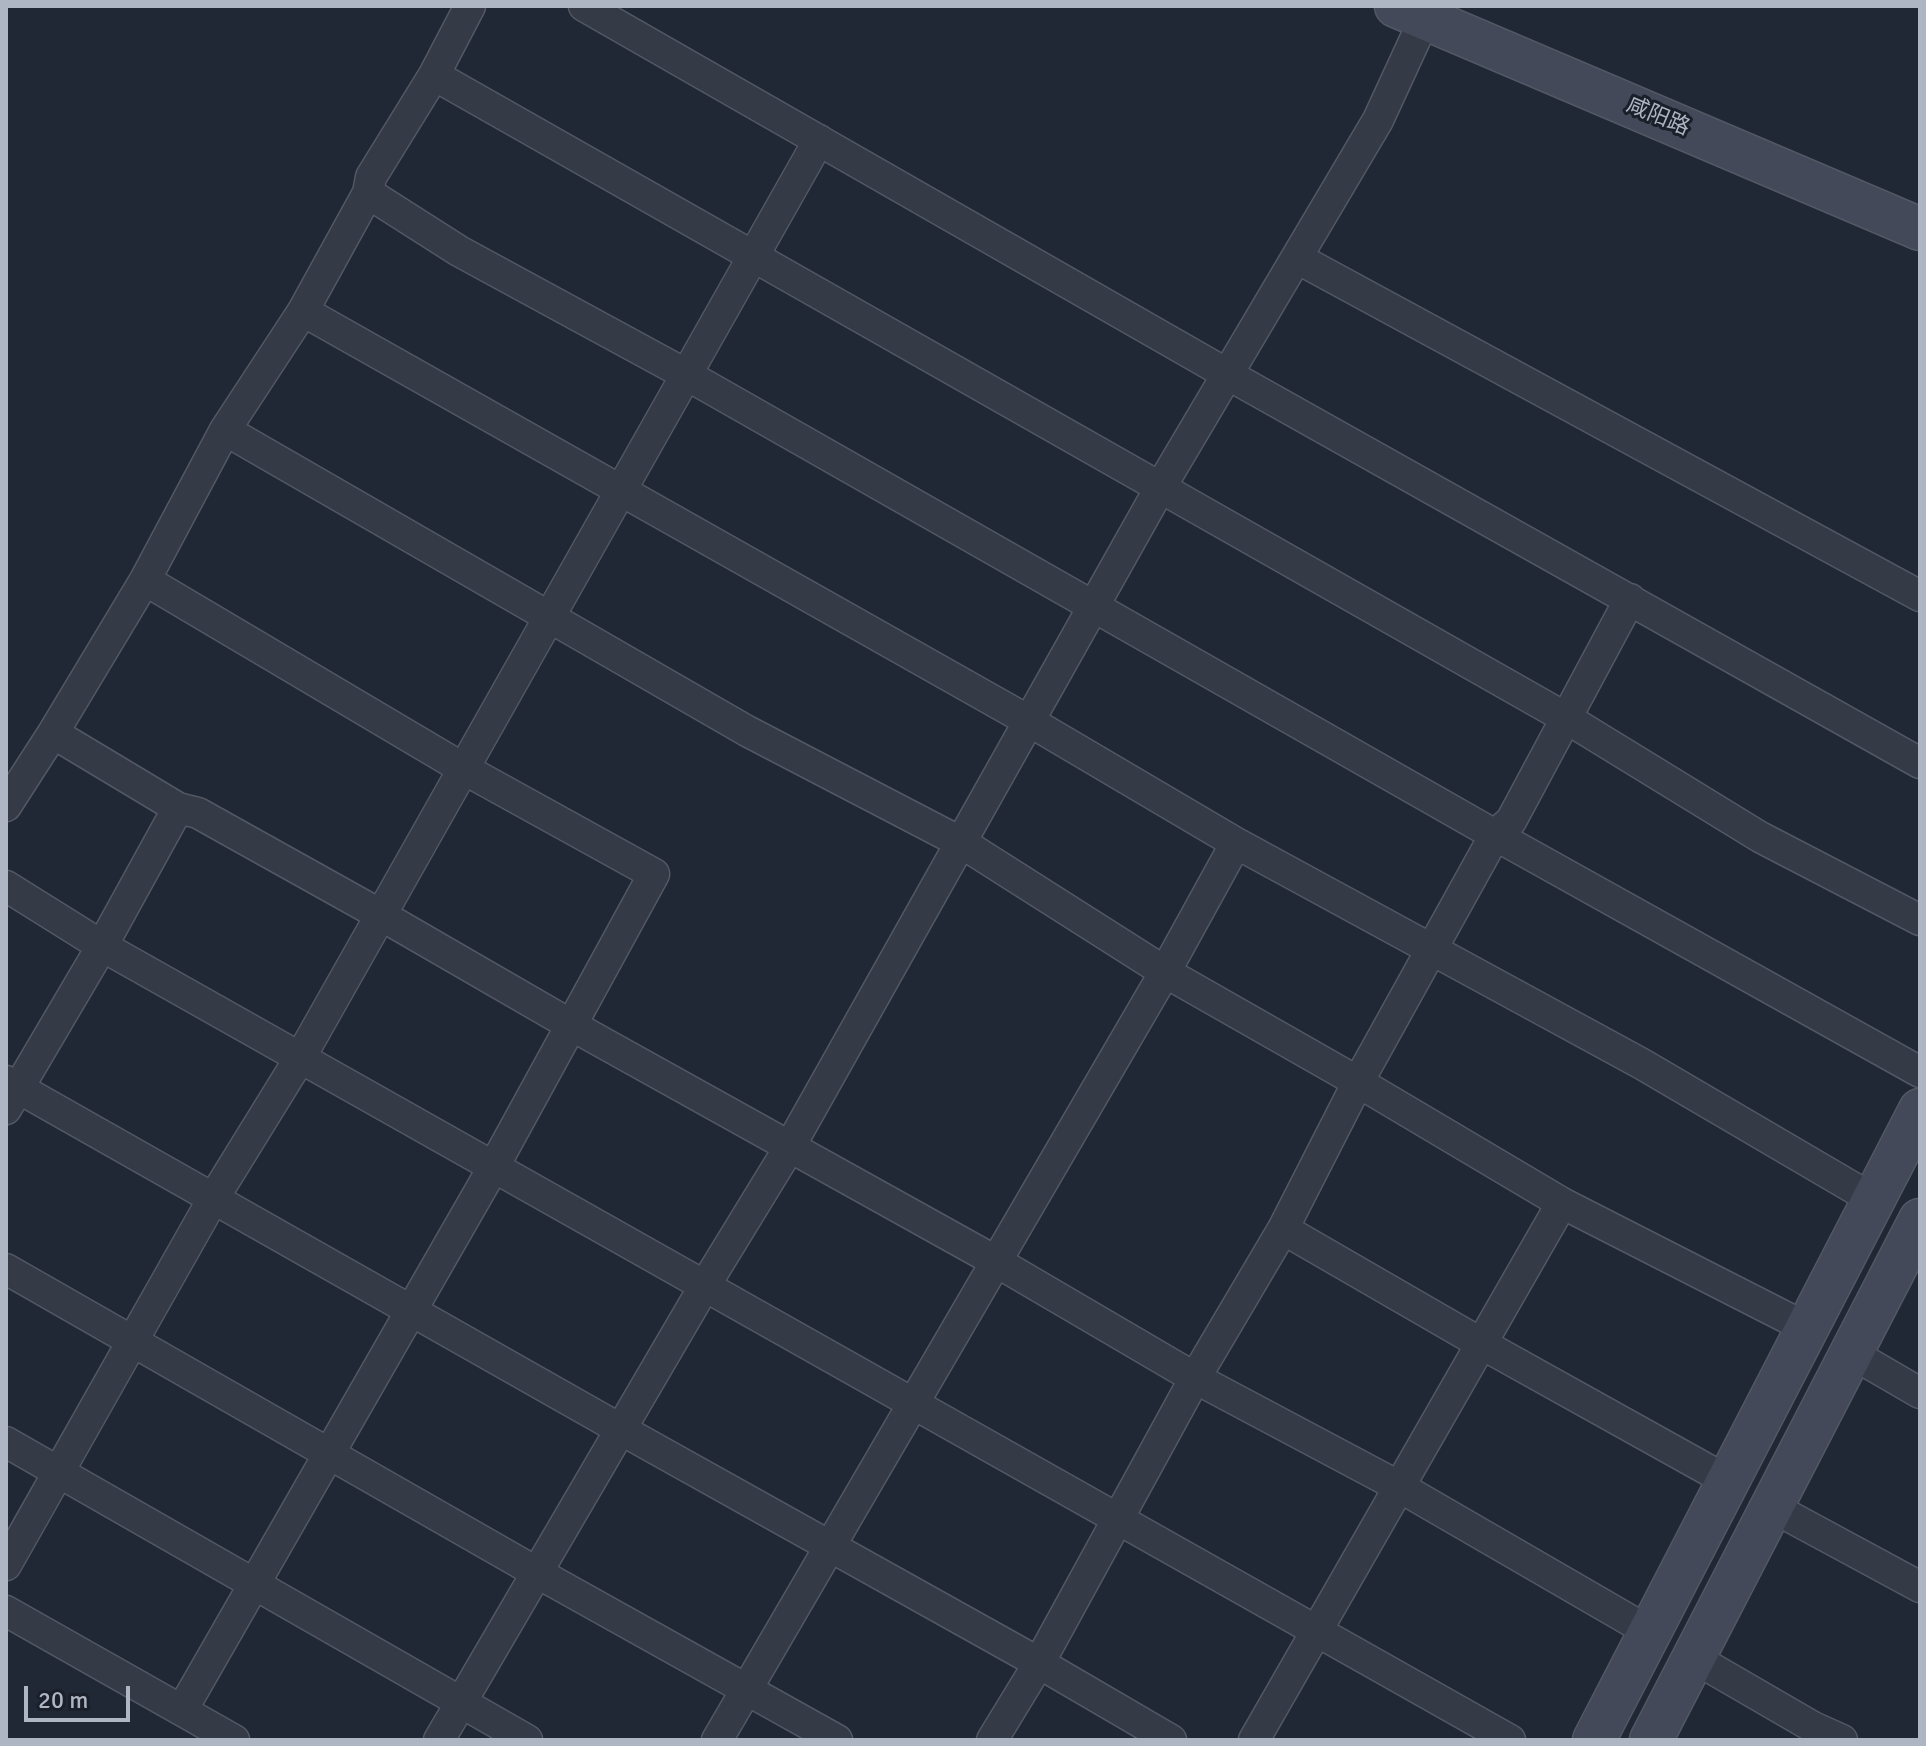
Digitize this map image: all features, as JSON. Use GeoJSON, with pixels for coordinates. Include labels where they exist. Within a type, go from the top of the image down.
{"type":"FeatureCollection","features":[{"type":"Feature","properties":{"kind":"street"},"geometry":{"type":"LineString","coordinates":[[6,806],[145,580],[225,430],[303,311],[368,193],[371,177],[434,75],[470,6]]}},
{"type":"Feature","properties":{"kind":"street"},"geometry":{"type":"LineString","coordinates":[[584,6],[1227,374],[1920,763]]}},
{"type":"Feature","properties":{"kind":"street"},"geometry":{"type":"LineString","coordinates":[[439,1740],[620,1429],[789,1148],[1160,488],[1378,120],[1411,12]]}},
{"type":"Feature","properties":{"kind":"street","name":"咸阳路"},"geometry":{"type":"LineString","coordinates":[[1411,12],[1920,229]]}},
{"type":"Feature","properties":{"kind":"street"},"geometry":{"type":"LineString","coordinates":[[434,75],[1566,718],[1760,837],[1920,920]]}},
{"type":"Feature","properties":{"kind":"street"},"geometry":{"type":"LineString","coordinates":[[6,1565],[213,1199],[300,1058],[819,140]]}},
{"type":"Feature","properties":{"kind":"street"},"geometry":{"type":"LineString","coordinates":[[368,193],[459,251],[687,375],[1093,608],[1920,1072]]}},
{"type":"Feature","properties":{"kind":"street"},"geometry":{"type":"LineString","coordinates":[[1297,258],[1920,596]]}},
{"type":"Feature","properties":{"kind":"street"},"geometry":{"type":"LineString","coordinates":[[303,311],[1029,721],[1236,843],[1642,1064],[1874,1200]]}},
{"type":"Feature","properties":{"kind":"street"},"geometry":{"type":"LineString","coordinates":[[225,430],[747,731],[962,843],[1165,972],[1562,1203],[1807,1328]]}},
{"type":"Feature","properties":{"kind":"street"},"geometry":{"type":"LineString","coordinates":[[145,580],[464,769],[654,874],[493,1168],[182,1710]]}},
{"type":"Feature","properties":{"kind":"street"},"geometry":{"type":"LineString","coordinates":[[992,1740],[1039,1663],[1195,1378],[1283,1229],[1430,950],[1495,835],[1511,821],[1630,599]]}},
{"type":"Feature","properties":{"kind":"street"},"geometry":{"type":"LineString","coordinates":[[53,733],[178,808],[198,813],[379,914],[789,1148],[997,1262],[1195,1378],[1398,1486],[1650,1632]]}},
{"type":"Feature","properties":{"kind":"street"},"geometry":{"type":"LineString","coordinates":[[178,808],[102,946],[10,1093],[213,1199],[1171,1740]]}},
{"type":"Feature","properties":{"kind":"street"},"geometry":{"type":"LineString","coordinates":[[717,1740],[1165,972],[1236,843]]}},
{"type":"Feature","properties":{"kind":"street"},"geometry":{"type":"LineString","coordinates":[[6,886],[102,946],[1510,1740]]}},
{"type":"Feature","properties":{"kind":"street"},"geometry":{"type":"LineString","coordinates":[[1594,1740],[1920,1110]]}},
{"type":"Feature","properties":{"kind":"street"},"geometry":{"type":"LineString","coordinates":[[1254,1740],[1562,1203]]}},
{"type":"Feature","properties":{"kind":"street"},"geometry":{"type":"LineString","coordinates":[[1651,1740],[1919,1224]]}},
{"type":"Feature","properties":{"kind":"street"},"geometry":{"type":"LineString","coordinates":[[1283,1229],[1728,1481]]}},
{"type":"Feature","properties":{"kind":"street"},"geometry":{"type":"LineString","coordinates":[[6,1269],[329,1455],[837,1740]]}},
{"type":"Feature","properties":{"kind":"street"},"geometry":{"type":"LineString","coordinates":[[1851,1353],[1920,1393]]}},
{"type":"Feature","properties":{"kind":"street"},"geometry":{"type":"LineString","coordinates":[[6,1442],[527,1740]]}},
{"type":"Feature","properties":{"kind":"street"},"geometry":{"type":"LineString","coordinates":[[1772,1507],[1920,1587]]}},
{"type":"Feature","properties":{"kind":"street"},"geometry":{"type":"LineString","coordinates":[[6,1611],[234,1740]]}},
{"type":"Feature","properties":{"kind":"street"},"geometry":{"type":"LineString","coordinates":[[1694,1658],[1813,1727],[1842,1740]]}}]}
